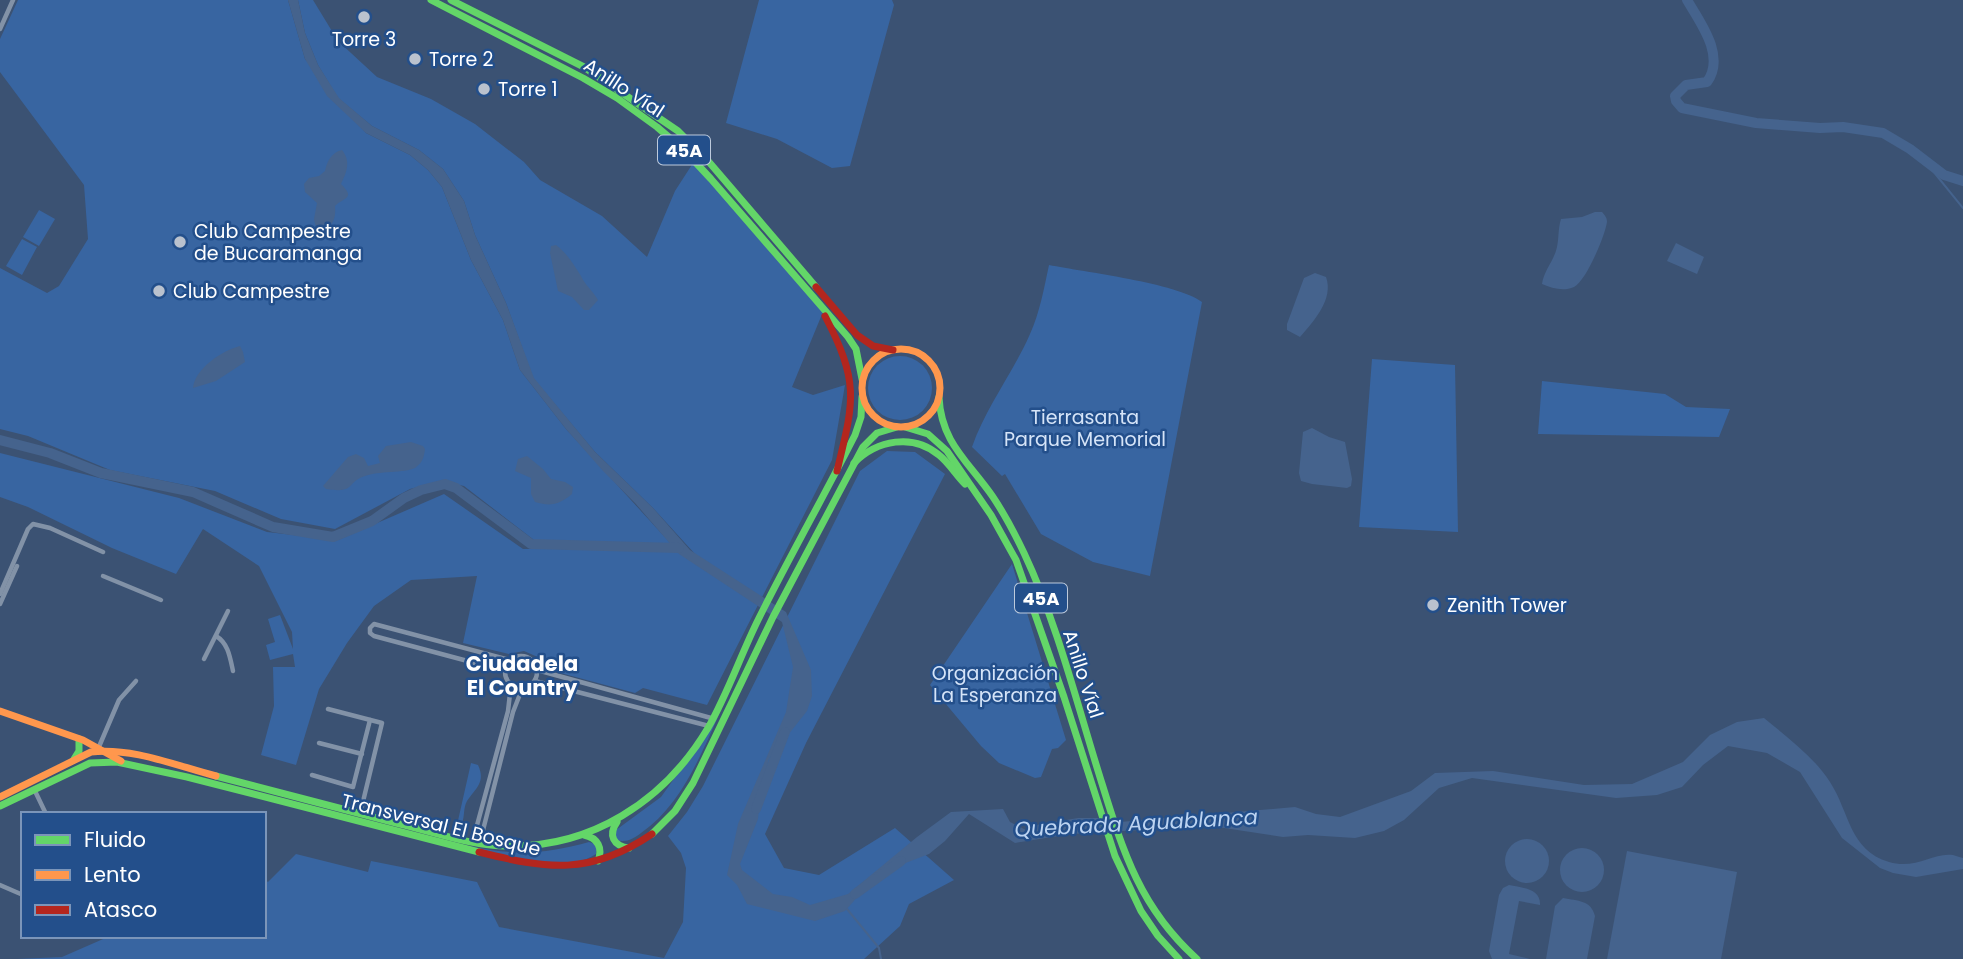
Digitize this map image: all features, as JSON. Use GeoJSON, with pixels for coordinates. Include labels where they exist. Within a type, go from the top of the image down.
{"type":"FeatureCollection","features":[{"type":"Feature","properties":{"kind":"main road","name":"Anillo Víal"},"geometry":{"type":"LineString","coordinates":[[431,0],[583,78],[650,121],[691,157],[853,344],[862,379]]}},
{"type":"Feature","properties":{"kind":"main road","name":"Anillo Víal"},"geometry":{"type":"LineString","coordinates":[[451,0],[584,67],[666,121],[709,162],[857,335],[873,346],[893,350]]}},
{"type":"Feature","properties":{"kind":"main road"},"geometry":{"type":"LineString","coordinates":[[811,294],[839,343],[852,387],[850,425],[837,471]]}},
{"type":"Feature","properties":{"kind":"main road"},"geometry":{"type":"LineString","coordinates":[[893,350],[909,350],[929,361],[938,375],[939,397],[934,409],[927,418],[917,424],[901,427],[885,424],[875,418],[862,397],[862,379],[868,366],[875,358],[893,350]]}},
{"type":"Feature","properties":{"kind":"main road","name":"Transversal El Bosque"},"geometry":{"type":"LineString","coordinates":[[0,797],[98,751],[128,754],[360,814],[503,846],[561,842],[617,822],[640,807],[669,782],[697,746],[860,424],[862,397]]}},
{"type":"Feature","properties":{"kind":"main road","name":"Anillo Víal"},"geometry":{"type":"LineString","coordinates":[[939,397],[940,419],[946,436],[997,504],[1027,560],[1135,881],[1149,906],[1172,936],[1197,959]]}},
{"type":"Feature","properties":{"kind":"main road","name":"Anillo Víal"},"geometry":{"type":"LineString","coordinates":[[901,427],[921,430],[938,442],[953,458],[987,507],[1022,572],[1113,850],[1138,909],[1152,930],[1179,959]]}},
{"type":"Feature","properties":{"kind":"main road","name":"Transversal El Bosque"},"geometry":{"type":"LineString","coordinates":[[0,806],[90,763],[113,761],[526,864],[563,867],[598,860],[632,846],[652,834],[667,820],[690,790],[781,601],[866,443],[886,429],[901,427]]}},
{"type":"Feature","properties":{"kind":"main road"},"geometry":{"type":"LineString","coordinates":[[854,463],[864,453],[884,444],[918,444],[940,456],[968,488],[977,494]]}},
{"type":"Feature","properties":{"kind":"main road"},"geometry":{"type":"LineString","coordinates":[[0,711],[41,721],[126,763]]}},
{"type":"Feature","properties":{"kind":"main road"},"geometry":{"type":"LineString","coordinates":[[72,761],[79,751],[79,739]]}},
{"type":"Feature","properties":{"kind":"main road"},"geometry":{"type":"LineString","coordinates":[[90,763],[98,751]]}},
{"type":"Feature","properties":{"kind":"main road"},"geometry":{"type":"LineString","coordinates":[[617,822],[611,832],[615,843],[625,848],[632,846]]}},
{"type":"Feature","properties":{"kind":"main road"},"geometry":{"type":"LineString","coordinates":[[583,835],[592,837],[599,843],[601,852],[598,860]]}},
{"type":"Feature","properties":{"kind":"street"},"geometry":{"type":"LineString","coordinates":[[0,29],[13,0]]}},
{"type":"Feature","properties":{"kind":"street"},"geometry":{"type":"LineString","coordinates":[[0,604],[17,565],[28,529],[36,524],[103,552]]}},
{"type":"Feature","properties":{"kind":"street"},"geometry":{"type":"LineString","coordinates":[[0,594],[17,565]]}},
{"type":"Feature","properties":{"kind":"street"},"geometry":{"type":"LineString","coordinates":[[103,576],[161,600]]}},
{"type":"Feature","properties":{"kind":"street"},"geometry":{"type":"LineString","coordinates":[[204,659],[228,611]]}},
{"type":"Feature","properties":{"kind":"street"},"geometry":{"type":"LineString","coordinates":[[505,671],[374,636],[370,634],[370,628],[374,624],[510,660],[525,656],[534,663],[537,670],[535,681],[529,687],[522,689],[511,685],[506,678],[505,671],[510,660]]}},
{"type":"Feature","properties":{"kind":"street"},"geometry":{"type":"LineString","coordinates":[[216,636],[227,648],[233,671]]}},
{"type":"Feature","properties":{"kind":"street"},"geometry":{"type":"LineString","coordinates":[[537,670],[710,723]]}},
{"type":"Feature","properties":{"kind":"street"},"geometry":{"type":"LineString","coordinates":[[98,751],[119,700],[136,681]]}},
{"type":"Feature","properties":{"kind":"street"},"geometry":{"type":"LineString","coordinates":[[535,681],[710,723]]}},
{"type":"Feature","properties":{"kind":"street"},"geometry":{"type":"LineString","coordinates":[[476,841],[508,711],[511,685]]}},
{"type":"Feature","properties":{"kind":"street"},"geometry":{"type":"LineString","coordinates":[[476,841],[522,689]]}},
{"type":"Feature","properties":{"kind":"street"},"geometry":{"type":"LineString","coordinates":[[328,709],[382,723],[360,814]]}},
{"type":"Feature","properties":{"kind":"street"},"geometry":{"type":"LineString","coordinates":[[312,775],[353,787],[370,720]]}},
{"type":"Feature","properties":{"kind":"street"},"geometry":{"type":"LineString","coordinates":[[319,743],[362,754]]}},
{"type":"Feature","properties":{"kind":"street"},"geometry":{"type":"LineString","coordinates":[[35,790],[45,812]]}},
{"type":"Feature","properties":{"kind":"street"},"geometry":{"type":"LineString","coordinates":[[0,885],[21,894]]}},
{"type":"Feature","properties":{"kind":"green space"},"geometry":{"type":"Polygon","coordinates":[[[18,0],[288,0],[305,59],[366,133],[410,155],[428,170],[442,187],[471,260],[503,320],[520,370],[566,429],[673,546],[665,548],[695,554],[653,508],[595,452],[533,378],[506,303],[475,235],[464,201],[443,169],[419,150],[372,126],[338,98],[318,65],[305,33],[298,0],[313,0],[338,41],[377,77],[431,99],[475,124],[524,162],[540,180],[602,216],[647,257],[675,191],[695,160],[825,307],[792,387],[813,395],[845,385],[832,460],[707,705],[643,688],[635,693],[542,668],[540,658],[524,651],[509,654],[463,643],[477,576],[411,580],[374,606],[347,643],[319,689],[296,765],[261,755],[274,706],[273,667],[295,667],[293,654],[270,660],[266,645],[275,642],[268,619],[280,615],[293,649],[292,632],[259,566],[203,529],[176,574],[0,497],[0,453],[179,498],[267,532],[338,540],[444,494],[523,549],[636,548],[534,540],[464,486],[441,481],[410,489],[335,529],[281,519],[215,491],[110,470],[28,436],[0,429],[0,268],[47,293],[59,286],[88,239],[84,185],[0,72],[0,39],[18,0]]]}},
{"type":"Feature","properties":{"kind":"green space"},"geometry":{"type":"Polygon","coordinates":[[[759,0],[892,0],[894,5],[850,166],[832,168],[777,139],[726,123],[759,0]]]}},
{"type":"Feature","properties":{"kind":"green space"},"geometry":{"type":"Polygon","coordinates":[[[39,210],[55,219],[39,246],[23,237],[39,210]]]}},
{"type":"Feature","properties":{"kind":"green space"},"geometry":{"type":"Polygon","coordinates":[[[22,239],[37,247],[22,275],[6,266],[22,239]]]}},
{"type":"Feature","properties":{"kind":"green space","name":"Tierrasanta Parque Memorial"},"geometry":{"type":"Polygon","coordinates":[[[1049,265],[1152,284],[1190,295],[1202,302],[1150,576],[1093,562],[1041,534],[1005,474],[1002,476],[972,447],[1030,334],[1049,265]]]}},
{"type":"Feature","properties":{"kind":"green space"},"geometry":{"type":"Polygon","coordinates":[[[894,356],[906,356],[923,365],[930,376],[930,400],[923,411],[906,420],[894,420],[882,415],[873,406],[868,394],[868,382],[873,370],[882,361],[894,356]]]}},
{"type":"Feature","properties":{"kind":"green space"},"geometry":{"type":"Polygon","coordinates":[[[1372,359],[1455,365],[1458,532],[1359,527],[1372,359]]]}},
{"type":"Feature","properties":{"kind":"green space"},"geometry":{"type":"Polygon","coordinates":[[[1542,381],[1665,394],[1686,407],[1730,409],[1719,437],[1538,434],[1542,381]]]}},
{"type":"Feature","properties":{"kind":"green space"},"geometry":{"type":"Polygon","coordinates":[[[887,451],[915,452],[945,474],[806,743],[765,834],[784,868],[819,875],[895,828],[954,880],[909,904],[900,926],[864,959],[17,959],[62,957],[105,938],[266,938],[266,880],[268,882],[296,854],[368,872],[371,861],[477,882],[499,927],[664,958],[683,922],[686,868],[681,853],[668,836],[703,786],[860,471],[887,451]]]}},
{"type":"Feature","properties":{"kind":"green space","name":"Organización La Esperanza"},"geometry":{"type":"Polygon","coordinates":[[[1012,564],[1066,740],[1058,748],[1052,749],[1041,777],[1035,778],[999,763],[981,746],[930,685],[1012,564]]]}},
{"type":"Feature","properties":{"kind":"green space"},"geometry":{"type":"Polygon","coordinates":[[[718,717],[687,781],[667,809],[635,837],[626,841],[616,840],[616,830],[661,797],[718,717]]]}},
{"type":"Feature","properties":{"kind":"green space"},"geometry":{"type":"Polygon","coordinates":[[[471,763],[478,765],[481,776],[477,788],[466,804],[462,823],[457,825],[471,763]]]}},
{"type":"Feature","properties":{"kind":"green space"},"geometry":{"type":"Polygon","coordinates":[[[589,842],[595,844],[596,854],[566,864],[533,863],[470,846],[530,852],[589,842]]]}},
{"type":"Feature","properties":{"kind":"water"},"geometry":{"type":"Polygon","coordinates":[[[288,0],[298,0],[305,33],[318,65],[339,98],[372,126],[419,150],[443,169],[464,201],[475,235],[506,303],[534,378],[595,452],[653,508],[690,550],[786,612],[811,670],[812,696],[807,711],[769,759],[761,788],[758,819],[740,864],[742,870],[773,894],[792,897],[810,905],[848,894],[951,812],[1003,809],[1010,822],[1026,830],[1295,807],[1316,814],[1340,817],[1411,791],[1435,773],[1493,771],[1584,785],[1632,784],[1683,762],[1710,735],[1737,722],[1764,718],[1800,748],[1824,773],[1858,840],[1866,849],[1889,862],[1899,864],[1953,855],[1963,858],[1963,869],[1916,877],[1880,868],[1842,838],[1800,772],[1767,753],[1728,746],[1703,765],[1682,787],[1657,795],[1616,798],[1472,778],[1439,788],[1404,820],[1384,831],[1355,838],[1308,835],[1283,837],[1211,826],[1071,834],[1015,843],[969,814],[945,841],[929,854],[890,869],[868,885],[845,911],[815,921],[747,904],[737,885],[727,875],[738,824],[786,712],[793,667],[782,622],[679,554],[566,429],[520,370],[503,320],[471,260],[442,187],[428,170],[410,155],[366,133],[327,96],[305,59],[288,0]]]}},
{"type":"Feature","properties":{"kind":"water"},"geometry":{"type":"Polygon","coordinates":[[[342,150],[347,167],[341,184],[348,195],[335,206],[331,224],[321,230],[316,228],[314,219],[317,203],[305,192],[304,184],[309,178],[319,176],[325,171],[330,157],[342,150]]]}},
{"type":"Feature","properties":{"kind":"water"},"geometry":{"type":"Polygon","coordinates":[[[1602,212],[1606,218],[1606,229],[1579,283],[1566,289],[1542,284],[1556,252],[1561,219],[1582,217],[1602,212]]]}},
{"type":"Feature","properties":{"kind":"water"},"geometry":{"type":"Polygon","coordinates":[[[1676,243],[1704,257],[1697,274],[1667,261],[1676,243]]]}},
{"type":"Feature","properties":{"kind":"water"},"geometry":{"type":"Polygon","coordinates":[[[556,245],[570,259],[598,300],[589,310],[584,310],[572,297],[558,291],[550,253],[551,246],[556,245]]]}},
{"type":"Feature","properties":{"kind":"water"},"geometry":{"type":"Polygon","coordinates":[[[1315,273],[1326,277],[1327,293],[1321,309],[1300,337],[1287,330],[1287,324],[1304,278],[1315,273]]]}},
{"type":"Feature","properties":{"kind":"water"},"geometry":{"type":"Polygon","coordinates":[[[240,346],[245,362],[216,381],[193,388],[198,374],[210,361],[240,346]]]}},
{"type":"Feature","properties":{"kind":"water"},"geometry":{"type":"Polygon","coordinates":[[[1312,428],[1345,442],[1351,486],[1347,488],[1301,481],[1299,473],[1303,432],[1312,428]]]}},
{"type":"Feature","properties":{"kind":"water"},"geometry":{"type":"Polygon","coordinates":[[[411,442],[425,449],[422,460],[415,468],[365,476],[342,490],[326,489],[323,486],[348,457],[356,454],[364,458],[368,466],[380,463],[378,456],[386,446],[411,442]]]}},
{"type":"Feature","properties":{"kind":"water"},"geometry":{"type":"Polygon","coordinates":[[[527,456],[551,479],[573,487],[572,494],[555,504],[535,502],[531,494],[531,478],[515,471],[518,459],[527,456]]]}},
{"type":"Feature","properties":{"kind":"water"},"geometry":{"type":"Polygon","coordinates":[[[1527,839],[1542,846],[1549,861],[1542,876],[1527,883],[1512,876],[1505,861],[1512,846],[1527,839]]]}},
{"type":"Feature","properties":{"kind":"water"},"geometry":{"type":"Polygon","coordinates":[[[1582,848],[1591,849],[1598,854],[1603,861],[1603,879],[1598,886],[1591,891],[1582,892],[1573,891],[1566,886],[1561,879],[1560,870],[1561,861],[1566,854],[1573,849],[1582,848]]]}},
{"type":"Feature","properties":{"kind":"water"},"geometry":{"type":"Polygon","coordinates":[[[1627,851],[1737,872],[1721,959],[1607,959],[1627,851]]]}},
{"type":"Feature","properties":{"kind":"water"},"geometry":{"type":"Polygon","coordinates":[[[1509,885],[1530,890],[1539,899],[1540,905],[1519,901],[1509,954],[1530,959],[1492,959],[1489,951],[1499,895],[1503,888],[1509,885]]]}},
{"type":"Feature","properties":{"kind":"water"},"geometry":{"type":"Polygon","coordinates":[[[1563,898],[1583,902],[1595,916],[1587,959],[1546,959],[1555,906],[1563,898]]]}},
{"type":"Feature","properties":{"kind":"waterway"},"geometry":{"type":"LineString","coordinates":[[1687,0],[1709,40],[1714,61],[1707,82],[1686,85],[1675,96],[1682,108],[1756,123],[1843,127],[1883,133],[1910,149],[1944,175],[1963,181]]}},
{"type":"Feature","properties":{"kind":"waterway"},"geometry":{"type":"LineString","coordinates":[[1920,155],[1963,208]]}},
{"type":"Feature","properties":{"kind":"waterway"},"geometry":{"type":"LineString","coordinates":[[0,440],[50,453],[101,473],[193,492],[273,527],[333,537],[372,521],[404,498],[445,484],[456,488],[531,544],[679,548]]}},
{"type":"Feature","properties":{"kind":"waterway","name":"Quebrada Aguablanca"},"geometry":{"type":"LineString","coordinates":[[756,809],[785,732]]}},
{"type":"Feature","properties":{"kind":"waterway","name":"Quebrada Aguablanca"},"geometry":{"type":"LineString","coordinates":[[1031,831],[1079,823],[1112,823]]}},
{"type":"Feature","properties":{"kind":"waterway","name":"Quebrada Aguablanca"},"geometry":{"type":"LineString","coordinates":[[855,894],[901,861]]}},
{"type":"Feature","properties":{"kind":"waterway"},"geometry":{"type":"LineString","coordinates":[[847,909],[879,948],[881,959]]}},
{"type":"Feature","properties":{"kind":"traffic: fast"},"geometry":{"type":"LineString","coordinates":[[431,0],[617,98],[684,150],[848,337],[856,349],[862,379]]}},
{"type":"Feature","properties":{"kind":"traffic: fast"},"geometry":{"type":"LineString","coordinates":[[451,0],[584,67],[678,131],[709,162],[816,287]]}},
{"type":"Feature","properties":{"kind":"traffic: fast"},"geometry":{"type":"LineString","coordinates":[[216,776],[452,838],[491,845],[536,845],[566,839],[622,816],[647,799],[670,778],[708,728],[759,618],[855,435],[861,417],[862,397]]}},
{"type":"Feature","properties":{"kind":"traffic: fast"},"geometry":{"type":"LineString","coordinates":[[939,397],[941,413],[951,440],[1002,511],[1036,580],[1065,662],[1116,827],[1134,874],[1160,918],[1197,959]]}},
{"type":"Feature","properties":{"kind":"traffic: fast"},"geometry":{"type":"LineString","coordinates":[[652,834],[675,811],[693,783],[773,617],[863,447],[877,433],[897,427]]}},
{"type":"Feature","properties":{"kind":"traffic: fast"},"geometry":{"type":"LineString","coordinates":[[905,427],[928,434],[947,451],[991,515],[1016,560],[1115,856],[1141,911],[1158,936],[1179,959]]}},
{"type":"Feature","properties":{"kind":"traffic: fast"},"geometry":{"type":"LineString","coordinates":[[854,463],[863,455],[884,445],[895,442],[918,444],[939,455],[965,484]]}},
{"type":"Feature","properties":{"kind":"traffic: fast"},"geometry":{"type":"LineString","coordinates":[[74,759],[79,751],[79,739]]}},
{"type":"Feature","properties":{"kind":"traffic: fast"},"geometry":{"type":"LineString","coordinates":[[0,806],[90,763],[117,762],[187,777],[479,852]]}},
{"type":"Feature","properties":{"kind":"traffic: fast"},"geometry":{"type":"LineString","coordinates":[[617,822],[613,831],[614,839],[619,845],[629,848]]}},
{"type":"Feature","properties":{"kind":"traffic: fast"},"geometry":{"type":"LineString","coordinates":[[584,835],[593,838],[598,844],[598,861]]}},
{"type":"Feature","properties":{"kind":"traffic: slow"},"geometry":{"type":"LineString","coordinates":[[901,349],[916,352],[929,360],[937,373],[940,388],[937,403],[929,416],[916,424],[901,427],[886,424],[873,416],[865,403],[862,388],[865,373],[873,360],[886,352],[901,349]]}},
{"type":"Feature","properties":{"kind":"traffic: slow"},"geometry":{"type":"LineString","coordinates":[[0,711],[83,740],[121,761]]}},
{"type":"Feature","properties":{"kind":"traffic: slow"},"geometry":{"type":"LineString","coordinates":[[0,797],[91,752],[138,755],[216,776]]}},
{"type":"Feature","properties":{"kind":"traffic: jam"},"geometry":{"type":"LineString","coordinates":[[816,287],[857,335],[873,346],[893,350]]}},
{"type":"Feature","properties":{"kind":"traffic: jam"},"geometry":{"type":"LineString","coordinates":[[825,316],[849,376],[850,409],[837,471]]}},
{"type":"Feature","properties":{"kind":"traffic: jam"},"geometry":{"type":"LineString","coordinates":[[479,852],[547,865],[588,863],[630,848],[652,834]]}},
{"type":"Feature","properties":{"kind":"place","name":"Torre 3"},"geometry":{"type":"Point","coordinates":[364,17]}},
{"type":"Feature","properties":{"kind":"place","name":"Torre 2"},"geometry":{"type":"Point","coordinates":[415,59]}},
{"type":"Feature","properties":{"kind":"place","name":"Torre 1"},"geometry":{"type":"Point","coordinates":[484,89]}},
{"type":"Feature","properties":{"kind":"place","name":"Club Campestre de Bucaramanga"},"geometry":{"type":"Point","coordinates":[180,242]}},
{"type":"Feature","properties":{"kind":"place","name":"Club Campestre"},"geometry":{"type":"Point","coordinates":[159,291]}},
{"type":"Feature","properties":{"kind":"place","name":"Zenith Tower"},"geometry":{"type":"Point","coordinates":[1433,605]}},
{"type":"Feature","properties":{"kind":"district","name":"Ciudadela El Country"},"geometry":{"type":"Point","coordinates":[522,675]}}]}
